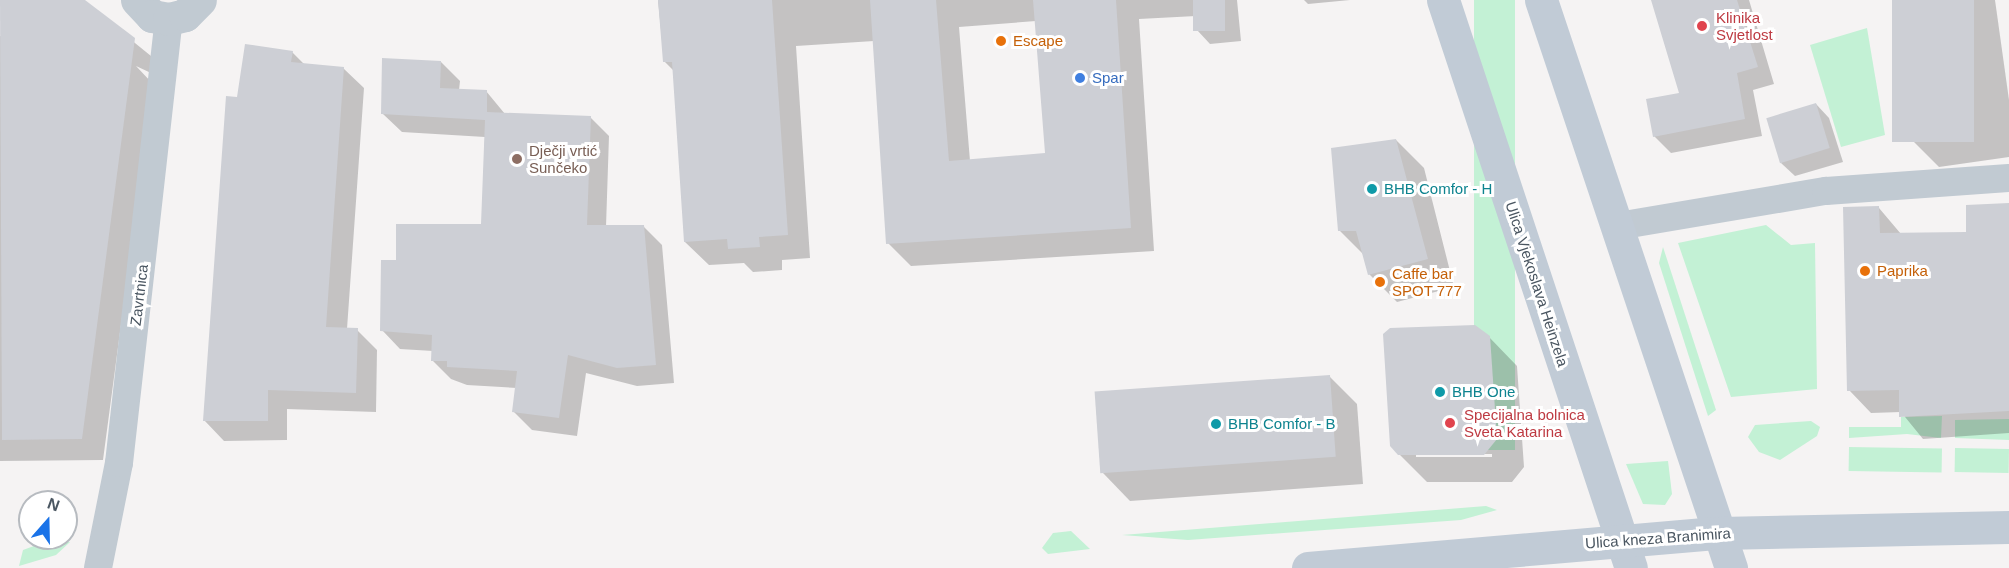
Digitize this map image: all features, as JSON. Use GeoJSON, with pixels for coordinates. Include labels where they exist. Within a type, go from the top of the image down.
{"type":"FeatureCollection","features":[{"type":"Feature","properties":{"kind":"main road","name":"Ulica Vjekoslava Heinzela"},"geometry":{"type":"LineString","coordinates":[[1443,0],[1626,554]]}},
{"type":"Feature","properties":{"kind":"main road"},"geometry":{"type":"LineString","coordinates":[[1541,0],[1731,568]]}},
{"type":"Feature","properties":{"kind":"main road","name":"Ulica kneza Branimira"},"geometry":{"type":"LineString","coordinates":[[1308,568],[1626,554],[1719,533],[2009,527]]}},
{"type":"Feature","properties":{"kind":"street"},"geometry":{"type":"LineString","coordinates":[[137,0],[152,16],[169,19],[185,15],[200,0]]}},
{"type":"Feature","properties":{"kind":"street","name":"Zavrtnica"},"geometry":{"type":"LineString","coordinates":[[98,568],[122,442],[169,19]]}},
{"type":"Feature","properties":{"kind":"street"},"geometry":{"type":"LineString","coordinates":[[1618,226],[1826,191],[2009,178]]}},
{"type":"Feature","properties":{"kind":"green space"},"geometry":{"type":"Polygon","coordinates":[[[1474,0],[1515,0],[1515,450],[1474,450],[1474,0]]]}},
{"type":"Feature","properties":{"kind":"green space"},"geometry":{"type":"Polygon","coordinates":[[[1867,28],[1885,135],[1841,147],[1810,45],[1867,28]]]}},
{"type":"Feature","properties":{"kind":"green space"},"geometry":{"type":"Polygon","coordinates":[[[1766,225],[1791,245],[1815,243],[1817,389],[1731,397],[1678,243],[1766,225]]]}},
{"type":"Feature","properties":{"kind":"green space"},"geometry":{"type":"Polygon","coordinates":[[[1663,247],[1716,410],[1708,416],[1659,263],[1663,247]]]}},
{"type":"Feature","properties":{"kind":"green space"},"geometry":{"type":"Polygon","coordinates":[[[1942,416],[1941,438],[1907,434],[1849,438],[1849,427],[1901,427],[1901,417],[1942,416]]]}},
{"type":"Feature","properties":{"kind":"green space"},"geometry":{"type":"Polygon","coordinates":[[[2009,419],[2009,440],[1955,438],[1955,420],[2009,419]]]}},
{"type":"Feature","properties":{"kind":"green space"},"geometry":{"type":"Polygon","coordinates":[[[1811,421],[1820,427],[1817,436],[1780,460],[1759,452],[1748,437],[1755,425],[1811,421]]]}},
{"type":"Feature","properties":{"kind":"green space"},"geometry":{"type":"Polygon","coordinates":[[[1849,447],[1942,449],[1942,473],[1849,471],[1849,447]]]}},
{"type":"Feature","properties":{"kind":"green space"},"geometry":{"type":"Polygon","coordinates":[[[1955,448],[2009,449],[2009,473],[1955,472],[1955,448]]]}},
{"type":"Feature","properties":{"kind":"green space"},"geometry":{"type":"Polygon","coordinates":[[[1668,461],[1672,494],[1665,505],[1643,504],[1626,464],[1668,461]]]}},
{"type":"Feature","properties":{"kind":"green space"},"geometry":{"type":"Polygon","coordinates":[[[1486,506],[1497,510],[1461,520],[1188,540],[1122,535],[1486,506]]]}},
{"type":"Feature","properties":{"kind":"green space"},"geometry":{"type":"Polygon","coordinates":[[[1071,531],[1090,549],[1048,554],[1042,548],[1053,533],[1071,531]]]}},
{"type":"Feature","properties":{"kind":"green space"},"geometry":{"type":"Polygon","coordinates":[[[23,550],[61,550],[56,555],[19,566],[23,550]]]}},
{"type":"Feature","properties":{"kind":"building"},"geometry":{"type":"Polygon","coordinates":[[[0,0],[85,0],[135,38],[82,439],[2,440],[0,0]]]}},
{"type":"Feature","properties":{"kind":"building"},"geometry":{"type":"Polygon","coordinates":[[[658,0],[772,0],[788,235],[759,237],[760,247],[728,249],[727,239],[684,242],[672,62],[663,62],[658,0]]]}},
{"type":"Feature","properties":{"kind":"building","name":"Spar"},"geometry":{"type":"Polygon","coordinates":[[[870,0],[936,0],[949,161],[1045,153],[1033,0],[1116,0],[1131,228],[886,244],[870,0]]]}},
{"type":"Feature","properties":{"kind":"building"},"geometry":{"type":"Polygon","coordinates":[[[1193,0],[1225,0],[1225,31],[1193,31],[1193,0]]]}},
{"type":"Feature","properties":{"kind":"building","name":"Klinika Svjetlost"},"geometry":{"type":"Polygon","coordinates":[[[1651,0],[1737,0],[1758,67],[1737,73],[1745,119],[1653,137],[1646,99],[1679,93],[1651,0]]]}},
{"type":"Feature","properties":{"kind":"building"},"geometry":{"type":"Polygon","coordinates":[[[1892,0],[1974,0],[1974,142],[1892,142],[1892,0]]]}},
{"type":"Feature","properties":{"kind":"building"},"geometry":{"type":"Polygon","coordinates":[[[245,44],[293,51],[291,62],[344,67],[326,327],[358,328],[356,393],[268,390],[268,421],[203,421],[226,96],[237,97],[245,44]]]}},
{"type":"Feature","properties":{"kind":"building"},"geometry":{"type":"Polygon","coordinates":[[[382,58],[441,61],[440,88],[487,90],[487,112],[591,116],[587,225],[644,225],[656,365],[617,368],[568,355],[559,418],[512,412],[517,371],[447,367],[447,361],[431,361],[432,335],[380,331],[381,260],[396,260],[396,224],[481,224],[485,120],[381,114],[382,58]]]}},
{"type":"Feature","properties":{"kind":"building"},"geometry":{"type":"Polygon","coordinates":[[[1816,103],[1830,148],[1780,163],[1766,118],[1816,103]]]}},
{"type":"Feature","properties":{"kind":"building","name":"BHB Comfor - H"},"geometry":{"type":"Polygon","coordinates":[[[1396,139],[1428,259],[1368,275],[1356,231],[1338,231],[1331,148],[1396,139]]]}},
{"type":"Feature","properties":{"kind":"building"},"geometry":{"type":"Polygon","coordinates":[[[2009,203],[2009,411],[1899,417],[1899,390],[1847,391],[1843,207],[1879,206],[1880,233],[1966,232],[1966,205],[2009,203]]]}},
{"type":"Feature","properties":{"kind":"building","name":"BHB One"},"geometry":{"type":"Polygon","coordinates":[[[1475,325],[1490,336],[1497,439],[1484,455],[1398,455],[1390,446],[1383,334],[1390,328],[1475,325]]]}},
{"type":"Feature","properties":{"kind":"building","name":"BHB Comfor - B"},"geometry":{"type":"Polygon","coordinates":[[[1330,375],[1336,457],[1100,473],[1095,391],[1330,375]]]}},
{"type":"Feature","properties":{"kind":"place","name":"Klinika Svjetlost"},"geometry":{"type":"Point","coordinates":[1702,26]}},
{"type":"Feature","properties":{"kind":"place","name":"Escape"},"geometry":{"type":"Point","coordinates":[1001,41]}},
{"type":"Feature","properties":{"kind":"place","name":"Spar"},"geometry":{"type":"Point","coordinates":[1080,78]}},
{"type":"Feature","properties":{"kind":"place","name":"Dječji vrtić Sunčeko"},"geometry":{"type":"Point","coordinates":[517,159]}},
{"type":"Feature","properties":{"kind":"place","name":"BHB Comfor - H"},"geometry":{"type":"Point","coordinates":[1372,189]}},
{"type":"Feature","properties":{"kind":"place","name":"Paprika"},"geometry":{"type":"Point","coordinates":[1865,271]}},
{"type":"Feature","properties":{"kind":"place","name":"Caffe bar SPOT 777"},"geometry":{"type":"Point","coordinates":[1380,282]}},
{"type":"Feature","properties":{"kind":"place","name":"BHB One"},"geometry":{"type":"Point","coordinates":[1440,392]}},
{"type":"Feature","properties":{"kind":"place","name":"Specijalna bolnica Sveta Katarina"},"geometry":{"type":"Point","coordinates":[1450,423]}},
{"type":"Feature","properties":{"kind":"place","name":"BHB Comfor - B"},"geometry":{"type":"Point","coordinates":[1216,424]}}]}
